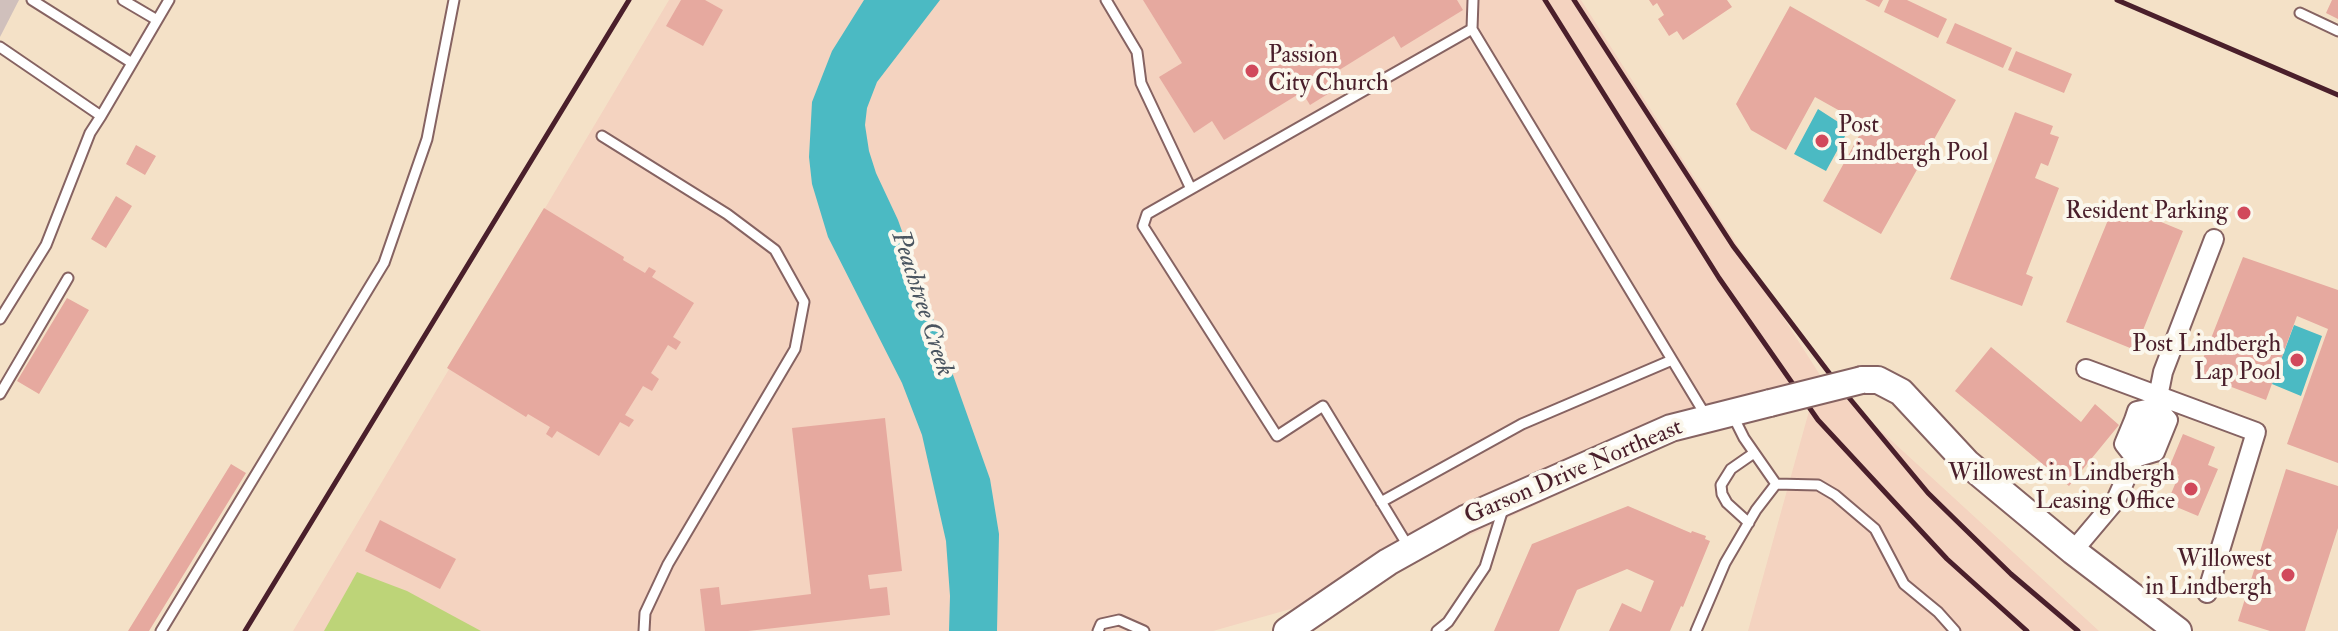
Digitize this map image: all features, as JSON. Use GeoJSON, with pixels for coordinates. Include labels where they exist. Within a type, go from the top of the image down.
{"type":"FeatureCollection","features":[{"type":"Feature","properties":{"kind":"main road","name":"Garson Drive Northeast"},"geometry":{"type":"LineString","coordinates":[[1288,631],[1388,562],[1465,519],[1671,428],[1862,380],[1878,380],[1901,392],[1967,463],[2073,551],[2178,631]]}},
{"type":"Feature","properties":{"kind":"street"},"geometry":{"type":"LineString","coordinates":[[2073,551],[2116,500],[2135,458],[2155,452],[2168,420],[2157,402],[2163,372],[2214,239]]}},
{"type":"Feature","properties":{"kind":"street"},"geometry":{"type":"LineString","coordinates":[[2086,369],[2157,402],[2256,432],[2207,593]]}},
{"type":"Feature","properties":{"kind":"street"},"geometry":{"type":"LineString","coordinates":[[2135,458],[2124,444],[2137,411],[2157,402]]}},
{"type":"Feature","properties":{"kind":"lane"},"geometry":{"type":"LineString","coordinates":[[32,0],[46,3],[132,63]]}},
{"type":"Feature","properties":{"kind":"lane"},"geometry":{"type":"LineString","coordinates":[[123,0],[157,20]]}},
{"type":"Feature","properties":{"kind":"lane"},"geometry":{"type":"LineString","coordinates":[[0,319],[46,245],[90,133],[169,0]]}},
{"type":"Feature","properties":{"kind":"lane"},"geometry":{"type":"LineString","coordinates":[[161,631],[384,263],[427,139],[454,0]]}},
{"type":"Feature","properties":{"kind":"lane"},"geometry":{"type":"LineString","coordinates":[[1106,0],[1137,52],[1141,83],[1191,189]]}},
{"type":"Feature","properties":{"kind":"lane"},"geometry":{"type":"LineString","coordinates":[[1473,0],[1472,29],[1672,360],[1754,453],[1776,484]]}},
{"type":"Feature","properties":{"kind":"lane"},"geometry":{"type":"LineString","coordinates":[[2300,13],[2338,31]]}},
{"type":"Feature","properties":{"kind":"lane"},"geometry":{"type":"LineString","coordinates":[[1410,549],[1323,406],[1277,436],[1143,226],[1147,214],[1472,29]]}},
{"type":"Feature","properties":{"kind":"lane"},"geometry":{"type":"LineString","coordinates":[[0,47],[101,116]]}},
{"type":"Feature","properties":{"kind":"lane"},"geometry":{"type":"LineString","coordinates":[[602,136],[727,214],[775,250],[804,302],[795,349],[668,564],[645,613],[644,631]]}},
{"type":"Feature","properties":{"kind":"lane"},"geometry":{"type":"LineString","coordinates":[[0,394],[68,278]]}},
{"type":"Feature","properties":{"kind":"lane"},"geometry":{"type":"LineString","coordinates":[[1381,502],[1522,424],[1672,360]]}},
{"type":"Feature","properties":{"kind":"lane"},"geometry":{"type":"LineString","coordinates":[[1749,523],[1727,503],[1721,485],[1731,469],[1754,453]]}},
{"type":"Feature","properties":{"kind":"lane"},"geometry":{"type":"LineString","coordinates":[[1696,631],[1725,563],[1776,484]]}},
{"type":"Feature","properties":{"kind":"lane"},"geometry":{"type":"LineString","coordinates":[[1776,484],[1818,485],[1835,495],[1875,529],[1904,584],[1938,612],[1955,631]]}},
{"type":"Feature","properties":{"kind":"lane"},"geometry":{"type":"LineString","coordinates":[[1438,631],[1448,622],[1485,567],[1505,501]]}},
{"type":"Feature","properties":{"kind":"lane"},"geometry":{"type":"LineString","coordinates":[[1098,631],[1101,624],[1119,620],[1144,631]]}},
{"type":"Feature","properties":{"kind":"shaded area"},"geometry":{"type":"Polygon","coordinates":[[[0,0],[19,0],[0,37],[0,0]]]}},
{"type":"Feature","properties":{"kind":"shaded area"},"geometry":{"type":"Polygon","coordinates":[[[669,0],[1581,0],[1820,375],[2099,631],[1748,631],[1819,375],[1340,595],[1213,631],[293,631],[669,0]]]}},
{"type":"Feature","properties":{"kind":"green space"},"geometry":{"type":"Polygon","coordinates":[[[357,572],[407,591],[481,631],[324,631],[357,572]]]}},
{"type":"Feature","properties":{"kind":"water","name":"Peachtree Creek"},"geometry":{"type":"Polygon","coordinates":[[[864,0],[940,0],[877,82],[867,108],[865,125],[876,173],[898,220],[990,479],[999,534],[997,631],[949,631],[946,541],[922,435],[902,383],[828,237],[812,184],[809,157],[812,102],[832,51],[864,0]]]}},
{"type":"Feature","properties":{"kind":"water","name":"Post Lindbergh Pool"},"geometry":{"type":"Polygon","coordinates":[[[1818,109],[1849,129],[1826,171],[1794,154],[1818,109]]]}},
{"type":"Feature","properties":{"kind":"water","name":"Post Lindbergh Lap Pool"},"geometry":{"type":"Polygon","coordinates":[[[2294,325],[2322,336],[2301,396],[2272,384],[2294,325]]]}},
{"type":"Feature","properties":{"kind":"building"},"geometry":{"type":"Polygon","coordinates":[[[681,0],[705,0],[723,10],[703,46],[666,26],[681,0]]]}},
{"type":"Feature","properties":{"kind":"building","name":"Passion City Church"},"geometry":{"type":"Polygon","coordinates":[[[1143,0],[1457,0],[1463,10],[1401,48],[1394,36],[1336,72],[1344,84],[1310,105],[1302,92],[1224,140],[1212,121],[1194,133],[1159,77],[1182,63],[1143,0]]]}},
{"type":"Feature","properties":{"kind":"building"},"geometry":{"type":"Polygon","coordinates":[[[1649,0],[1727,0],[1732,7],[1683,40],[1677,31],[1669,36],[1658,19],[1664,15],[1657,3],[1653,6],[1649,0]]]}},
{"type":"Feature","properties":{"kind":"building"},"geometry":{"type":"Polygon","coordinates":[[[1865,0],[1883,0],[1879,7],[1865,0]]]}},
{"type":"Feature","properties":{"kind":"building"},"geometry":{"type":"Polygon","coordinates":[[[1889,0],[1907,0],[1947,19],[1938,38],[1884,12],[1889,0]]]}},
{"type":"Feature","properties":{"kind":"building"},"geometry":{"type":"Polygon","coordinates":[[[2332,0],[2338,0],[2338,19],[2326,13],[2332,0]]]}},
{"type":"Feature","properties":{"kind":"building"},"geometry":{"type":"Polygon","coordinates":[[[1790,6],[1956,100],[1881,234],[1823,201],[1865,125],[1815,97],[1786,150],[1751,130],[1736,104],[1790,6]]]}},
{"type":"Feature","properties":{"kind":"building"},"geometry":{"type":"Polygon","coordinates":[[[1955,23],[2012,48],[2003,68],[1946,43],[1955,23]]]}},
{"type":"Feature","properties":{"kind":"building"},"geometry":{"type":"Polygon","coordinates":[[[2016,51],[2072,74],[2064,93],[2008,70],[2016,51]]]}},
{"type":"Feature","properties":{"kind":"building"},"geometry":{"type":"Polygon","coordinates":[[[2015,112],[2053,126],[2050,134],[2059,137],[2048,166],[2041,163],[2035,178],[2059,188],[2026,274],[2033,277],[2022,306],[1950,279],[2015,112]]]}},
{"type":"Feature","properties":{"kind":"building"},"geometry":{"type":"Polygon","coordinates":[[[136,145],[156,156],[145,175],[126,164],[136,145]]]}},
{"type":"Feature","properties":{"kind":"building"},"geometry":{"type":"Polygon","coordinates":[[[116,196],[132,206],[106,248],[91,239],[116,196]]]}},
{"type":"Feature","properties":{"kind":"building"},"geometry":{"type":"Polygon","coordinates":[[[2115,203],[2183,231],[2135,350],[2066,322],[2115,203]]]}},
{"type":"Feature","properties":{"kind":"building"},"geometry":{"type":"Polygon","coordinates":[[[544,208],[645,273],[649,267],[656,271],[652,277],[694,303],[673,337],[681,342],[676,350],[668,345],[651,373],[659,379],[652,391],[643,386],[625,415],[634,420],[629,427],[620,422],[599,456],[557,431],[552,438],[546,434],[550,427],[528,414],[526,417],[447,368],[544,208]]]}},
{"type":"Feature","properties":{"kind":"building"},"geometry":{"type":"Polygon","coordinates":[[[2243,257],[2338,290],[2338,463],[2287,444],[2328,329],[2297,316],[2266,400],[2197,374],[2243,257]]]}},
{"type":"Feature","properties":{"kind":"building"},"geometry":{"type":"Polygon","coordinates":[[[67,298],[89,310],[39,394],[17,381],[67,298]]]}},
{"type":"Feature","properties":{"kind":"building"},"geometry":{"type":"Polygon","coordinates":[[[1991,347],[2081,422],[2095,404],[2119,425],[2069,486],[1955,391],[1991,347]]]}},
{"type":"Feature","properties":{"kind":"building"},"geometry":{"type":"Polygon","coordinates":[[[885,418],[902,571],[868,575],[870,589],[887,587],[890,615],[748,631],[705,631],[700,589],[719,587],[721,605],[811,594],[792,428],[885,418]]]}},
{"type":"Feature","properties":{"kind":"building","name":"Willowest in Lindbergh Leasing Office"},"geometry":{"type":"Polygon","coordinates":[[[2183,434],[2215,447],[2208,465],[2218,469],[2198,516],[2167,503],[2179,475],[2168,470],[2183,434]]]}},
{"type":"Feature","properties":{"kind":"building"},"geometry":{"type":"Polygon","coordinates":[[[231,464],[246,473],[149,631],[128,631],[231,464]]]}},
{"type":"Feature","properties":{"kind":"building","name":"Willowest in Lindbergh"},"geometry":{"type":"Polygon","coordinates":[[[2286,469],[2338,486],[2338,528],[2305,631],[2270,631],[2238,621],[2286,469]]]}},
{"type":"Feature","properties":{"kind":"building"},"geometry":{"type":"Polygon","coordinates":[[[2152,479],[2161,482],[2158,491],[2149,488],[2152,479]]]}},
{"type":"Feature","properties":{"kind":"building"},"geometry":{"type":"Polygon","coordinates":[[[1628,506],[1691,533],[1706,536],[1705,539],[1710,541],[1670,631],[1609,631],[1622,603],[1641,612],[1654,581],[1627,569],[1577,590],[1559,631],[1494,631],[1532,544],[1628,506]]]}},
{"type":"Feature","properties":{"kind":"building"},"geometry":{"type":"Polygon","coordinates":[[[380,520],[456,559],[440,589],[365,551],[380,520]]]}},
{"type":"Feature","properties":{"kind":"railway"},"geometry":{"type":"LineString","coordinates":[[245,631],[629,0]]}},
{"type":"Feature","properties":{"kind":"railway"},"geometry":{"type":"LineString","coordinates":[[1545,0],[1719,278],[1818,420],[1947,559],[2027,631]]}},
{"type":"Feature","properties":{"kind":"railway"},"geometry":{"type":"LineString","coordinates":[[1574,0],[1733,246],[1836,382],[1928,493],[2011,574],[2078,631]]}},
{"type":"Feature","properties":{"kind":"railway"},"geometry":{"type":"LineString","coordinates":[[2117,0],[2338,95]]}},
{"type":"Feature","properties":{"kind":"place","name":"Passion City Church"},"geometry":{"type":"Point","coordinates":[1252,71]}},
{"type":"Feature","properties":{"kind":"place","name":"Post Lindbergh Pool"},"geometry":{"type":"Point","coordinates":[1822,141]}},
{"type":"Feature","properties":{"kind":"place","name":"Resident Parking"},"geometry":{"type":"Point","coordinates":[2244,213]}},
{"type":"Feature","properties":{"kind":"place","name":"Post Lindbergh Lap Pool"},"geometry":{"type":"Point","coordinates":[2297,360]}},
{"type":"Feature","properties":{"kind":"place","name":"Willowest in Lindbergh Leasing Office"},"geometry":{"type":"Point","coordinates":[2191,489]}},
{"type":"Feature","properties":{"kind":"place","name":"Willowest in Lindbergh"},"geometry":{"type":"Point","coordinates":[2288,575]}}]}
